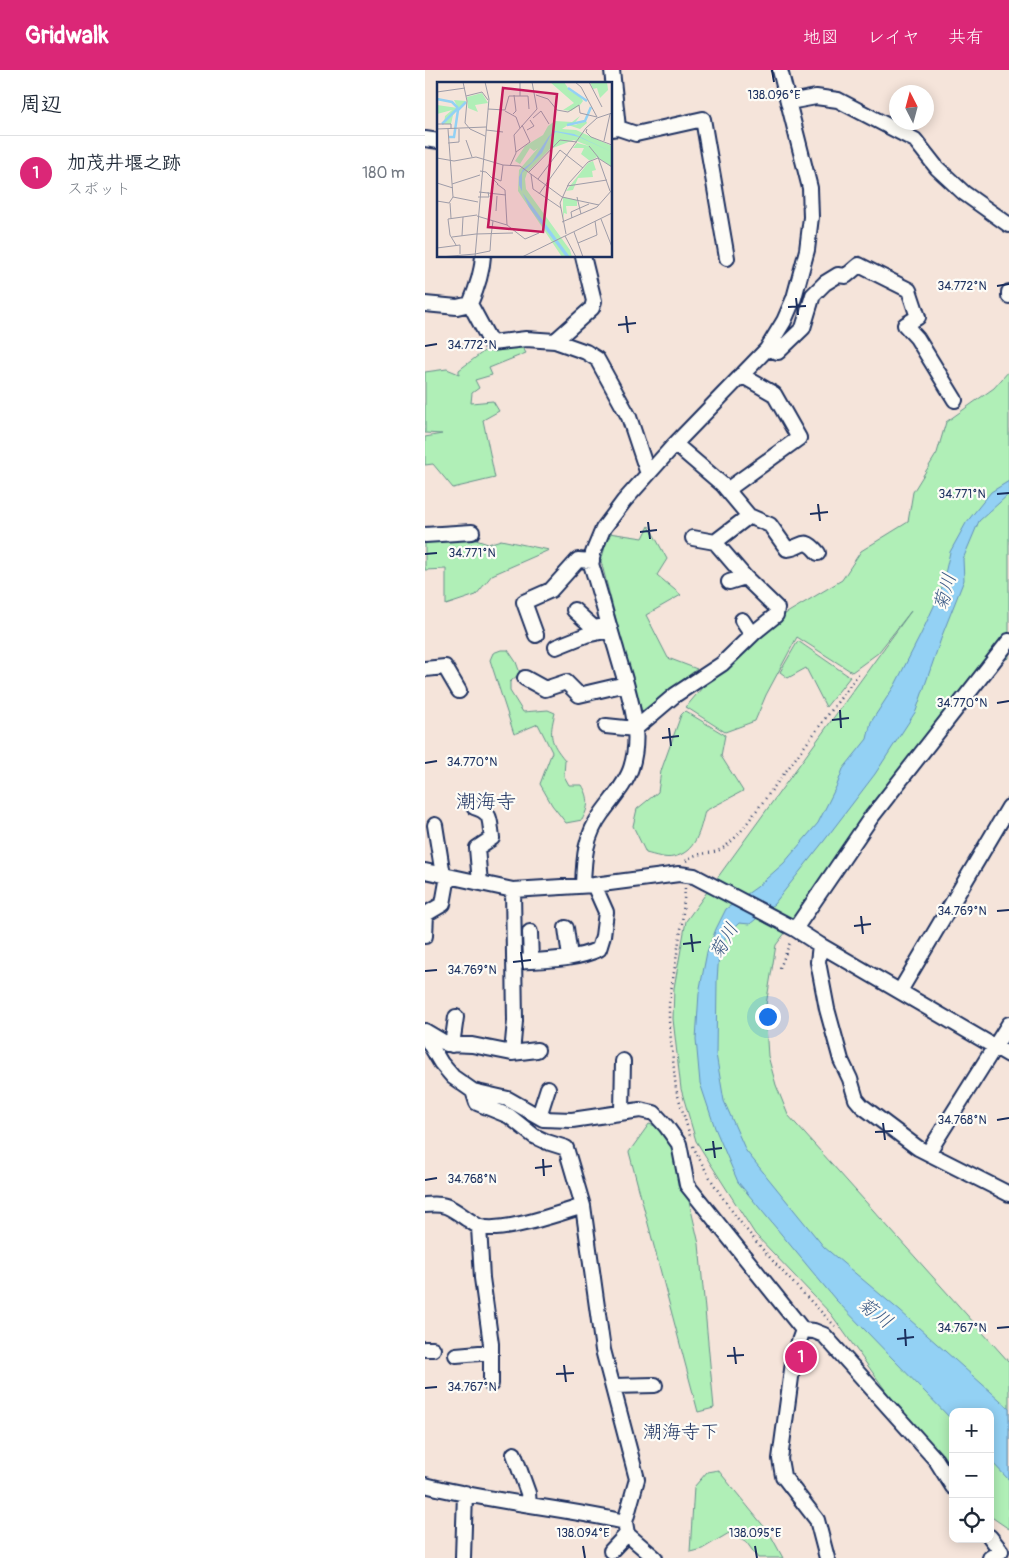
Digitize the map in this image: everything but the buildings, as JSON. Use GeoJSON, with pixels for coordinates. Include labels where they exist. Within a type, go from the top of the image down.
{"type":"FeatureCollection","features":[{"type":"Feature","properties":{"kind":"street"},"geometry":{"type":"LineString","coordinates":[[514,962],[589,954],[599,949],[603,936],[606,912],[589,885],[583,856],[591,832],[600,815],[621,787],[631,768],[635,748],[635,730],[633,710],[591,564],[593,553],[603,529],[624,501],[675,444],[767,349],[784,321],[794,298],[807,250],[811,217],[810,188],[780,70]]}},
{"type":"Feature","properties":{"kind":"street"},"geometry":{"type":"LineString","coordinates":[[789,102],[816,97],[838,100],[915,140],[937,168],[964,193],[1009,225]]}},
{"type":"Feature","properties":{"kind":"street"},"geometry":{"type":"LineString","coordinates":[[613,100],[615,129],[636,134],[703,119],[727,258]]}},
{"type":"Feature","properties":{"kind":"street"},"geometry":{"type":"LineString","coordinates":[[470,304],[477,288],[483,258]]}},
{"type":"Feature","properties":{"kind":"street"},"geometry":{"type":"LineString","coordinates":[[555,341],[592,308],[594,301],[583,258]]}},
{"type":"Feature","properties":{"kind":"street"},"geometry":{"type":"LineString","coordinates":[[767,349],[778,352],[803,328],[813,295],[825,283],[838,275],[847,276],[859,265],[909,290],[918,317],[905,325],[917,338],[955,400]]}},
{"type":"Feature","properties":{"kind":"street"},"geometry":{"type":"LineString","coordinates":[[425,304],[457,307],[470,304]]}},
{"type":"Feature","properties":{"kind":"street"},"geometry":{"type":"LineString","coordinates":[[470,304],[491,343],[526,339],[555,341],[586,352],[597,360],[629,416],[648,474]]}},
{"type":"Feature","properties":{"kind":"street"},"geometry":{"type":"LineString","coordinates":[[727,490],[799,438],[774,394],[741,376]]}},
{"type":"Feature","properties":{"kind":"street"},"geometry":{"type":"LineString","coordinates":[[675,444],[727,490],[749,516],[770,524],[787,549],[807,543],[811,544],[817,553]]}},
{"type":"Feature","properties":{"kind":"street"},"geometry":{"type":"LineString","coordinates":[[715,542],[749,516]]}},
{"type":"Feature","properties":{"kind":"street"},"geometry":{"type":"LineString","coordinates":[[425,535],[472,532]]}},
{"type":"Feature","properties":{"kind":"street"},"geometry":{"type":"LineString","coordinates":[[606,726],[635,730],[675,695],[722,664],[776,615],[777,608],[745,577],[715,542],[693,538]]}},
{"type":"Feature","properties":{"kind":"street"},"geometry":{"type":"LineString","coordinates":[[536,636],[524,602],[551,590],[578,560],[592,561]]}},
{"type":"Feature","properties":{"kind":"street"},"geometry":{"type":"LineString","coordinates":[[729,582],[745,577]]}},
{"type":"Feature","properties":{"kind":"street"},"geometry":{"type":"LineString","coordinates":[[574,610],[594,628],[610,628]]}},
{"type":"Feature","properties":{"kind":"street"},"geometry":{"type":"LineString","coordinates":[[742,620],[752,635]]}},
{"type":"Feature","properties":{"kind":"street"},"geometry":{"type":"LineString","coordinates":[[556,647],[610,628]]}},
{"type":"Feature","properties":{"kind":"street"},"geometry":{"type":"LineString","coordinates":[[792,927],[871,819],[1009,641]]}},
{"type":"Feature","properties":{"kind":"street"},"geometry":{"type":"LineString","coordinates":[[425,670],[445,667],[459,691]]}},
{"type":"Feature","properties":{"kind":"street"},"geometry":{"type":"LineString","coordinates":[[525,678],[545,689],[566,682],[579,695],[626,684]]}},
{"type":"Feature","properties":{"kind":"street"},"geometry":{"type":"LineString","coordinates":[[474,807],[485,811],[489,815],[492,838],[477,848],[480,883]]}},
{"type":"Feature","properties":{"kind":"street"},"geometry":{"type":"LineString","coordinates":[[900,991],[1009,807]]}},
{"type":"Feature","properties":{"kind":"street"},"geometry":{"type":"LineString","coordinates":[[425,936],[426,914],[443,904],[446,876],[435,825]]}},
{"type":"Feature","properties":{"kind":"street"},"geometry":{"type":"LineString","coordinates":[[425,871],[513,890],[589,885],[682,874],[694,876],[792,927],[1009,1055]]}},
{"type":"Feature","properties":{"kind":"street"},"geometry":{"type":"LineString","coordinates":[[512,1053],[515,1021],[513,890]]}},
{"type":"Feature","properties":{"kind":"street"},"geometry":{"type":"LineString","coordinates":[[566,928],[570,957]]}},
{"type":"Feature","properties":{"kind":"street"},"geometry":{"type":"LineString","coordinates":[[530,932],[531,961]]}},
{"type":"Feature","properties":{"kind":"street"},"geometry":{"type":"LineString","coordinates":[[821,945],[818,962],[827,1009],[841,1060],[852,1084],[856,1099],[873,1115],[918,1148],[1009,1194]]}},
{"type":"Feature","properties":{"kind":"street"},"geometry":{"type":"LineString","coordinates":[[453,1045],[456,1017]]}},
{"type":"Feature","properties":{"kind":"street"},"geometry":{"type":"LineString","coordinates":[[928,1153],[1009,1024]]}},
{"type":"Feature","properties":{"kind":"street"},"geometry":{"type":"LineString","coordinates":[[425,1031],[447,1044],[512,1053],[537,1050]]}},
{"type":"Feature","properties":{"kind":"street"},"geometry":{"type":"LineString","coordinates":[[425,1036],[441,1063],[453,1077],[473,1091],[508,1100],[543,1119],[572,1120],[622,1111],[640,1110],[654,1113],[667,1126],[679,1144],[687,1186],[803,1330],[814,1331],[824,1336],[936,1460],[949,1481]]}},
{"type":"Feature","properties":{"kind":"street"},"geometry":{"type":"LineString","coordinates":[[622,1111],[623,1061]]}},
{"type":"Feature","properties":{"kind":"street"},"geometry":{"type":"LineString","coordinates":[[539,1116],[549,1088]]}},
{"type":"Feature","properties":{"kind":"street"},"geometry":{"type":"LineString","coordinates":[[473,1091],[477,1104],[509,1116],[534,1136],[566,1148],[583,1206],[603,1350],[637,1479],[626,1528],[611,1551]]}},
{"type":"Feature","properties":{"kind":"street"},"geometry":{"type":"LineString","coordinates":[[425,1206],[447,1205],[479,1227],[491,1228],[537,1220],[583,1206]]}},
{"type":"Feature","properties":{"kind":"street"},"geometry":{"type":"LineString","coordinates":[[479,1227],[482,1278],[491,1352],[491,1384]]}},
{"type":"Feature","properties":{"kind":"street"},"geometry":{"type":"LineString","coordinates":[[803,1330],[794,1355],[780,1459],[783,1476],[817,1520],[827,1558]]}},
{"type":"Feature","properties":{"kind":"street"},"geometry":{"type":"LineString","coordinates":[[456,1355],[491,1352]]}},
{"type":"Feature","properties":{"kind":"street"},"geometry":{"type":"LineString","coordinates":[[613,1386],[655,1385]]}},
{"type":"Feature","properties":{"kind":"street"},"geometry":{"type":"LineString","coordinates":[[514,1454],[528,1493],[529,1505]]}},
{"type":"Feature","properties":{"kind":"street"},"geometry":{"type":"LineString","coordinates":[[426,1488],[594,1515],[626,1528],[655,1558]]}},
{"type":"Feature","properties":{"kind":"street"},"geometry":{"type":"LineString","coordinates":[[463,1558],[465,1494]]}},
{"type":"Feature","properties":{"kind":"street"},"geometry":{"type":"LineString","coordinates":[[990,1558],[1001,1551],[994,1542]]}},
{"type":"Feature","properties":{"kind":"path"},"geometry":{"type":"LineString","coordinates":[[835,1326],[739,1223],[704,1170],[691,1141],[675,1089],[669,1004],[682,923],[683,864],[691,856],[718,850],[732,841],[860,672]]}},
{"type":"Feature","properties":{"kind":"path"},"geometry":{"type":"LineString","coordinates":[[780,968],[792,927]]}},
{"type":"Feature","properties":{"kind":"green space"},"geometry":{"type":"Polygon","coordinates":[[[520,343],[526,353],[489,368],[492,375],[475,380],[479,388],[472,393],[471,403],[493,401],[499,411],[483,420],[495,478],[453,488],[433,464],[425,465],[425,437],[442,434],[425,433],[425,372],[447,369],[459,374],[459,370],[487,349],[520,343]]]}},
{"type":"Feature","properties":{"kind":"green space"},"geometry":{"type":"Polygon","coordinates":[[[1009,371],[1009,658],[992,666],[879,809],[776,945],[765,1011],[768,1056],[776,1085],[788,1115],[1009,1362],[1009,1529],[994,1519],[994,1408],[949,1408],[949,1468],[898,1408],[831,1314],[755,1234],[696,1141],[681,1089],[673,1019],[674,988],[686,921],[911,611],[878,653],[852,672],[797,637],[766,695],[755,721],[725,732],[686,707],[722,664],[755,632],[842,580],[861,551],[908,522],[913,492],[937,453],[946,422],[994,388],[1009,371]]]}},
{"type":"Feature","properties":{"kind":"green space"},"geometry":{"type":"Polygon","coordinates":[[[649,526],[667,559],[657,575],[681,595],[646,615],[668,658],[697,669],[642,711],[601,561],[609,533],[643,538],[649,526]]]}},
{"type":"Feature","properties":{"kind":"green space"},"geometry":{"type":"Polygon","coordinates":[[[473,539],[488,544],[501,540],[549,550],[492,575],[476,595],[446,605],[446,569],[425,570],[425,542],[473,539]]]}},
{"type":"Feature","properties":{"kind":"green space"},"geometry":{"type":"Polygon","coordinates":[[[798,641],[850,677],[826,707],[806,668],[788,678],[780,672],[798,641]]]}},
{"type":"Feature","properties":{"kind":"green space"},"geometry":{"type":"Polygon","coordinates":[[[508,650],[516,662],[520,673],[510,682],[510,691],[523,712],[548,710],[555,713],[552,738],[556,748],[565,760],[564,776],[569,785],[582,785],[586,794],[587,807],[582,820],[566,823],[552,805],[540,784],[552,752],[538,724],[514,734],[490,660],[493,653],[508,650]]]}},
{"type":"Feature","properties":{"kind":"green space"},"geometry":{"type":"Polygon","coordinates":[[[685,711],[725,735],[721,756],[743,791],[705,811],[696,840],[687,851],[673,857],[663,857],[646,853],[633,826],[637,809],[658,792],[661,771],[681,715],[685,711]]]}},
{"type":"Feature","properties":{"kind":"green space"},"geometry":{"type":"Polygon","coordinates":[[[649,1124],[666,1129],[686,1188],[699,1244],[714,1408],[698,1412],[629,1152],[649,1124]]]}},
{"type":"Feature","properties":{"kind":"green space"},"geometry":{"type":"Polygon","coordinates":[[[718,1470],[770,1534],[783,1558],[758,1558],[747,1543],[729,1533],[702,1549],[690,1552],[694,1487],[707,1472],[718,1470]]]}},
{"type":"Feature","properties":{"kind":"water","name":"菊川"},"geometry":{"type":"Polygon","coordinates":[[[1009,481],[1009,494],[979,521],[963,559],[964,580],[916,711],[875,774],[774,904],[750,924],[739,923],[727,935],[719,952],[716,1054],[724,1101],[746,1151],[824,1247],[900,1311],[1009,1408],[1009,1480],[994,1464],[994,1408],[949,1408],[949,1417],[835,1299],[738,1182],[715,1128],[700,1083],[696,1039],[699,993],[707,952],[726,909],[757,887],[784,863],[818,823],[843,769],[867,739],[871,722],[895,685],[921,634],[941,591],[950,552],[966,523],[991,492],[1009,481]]]}},
{"type":"Feature","properties":{"kind":"place","name":"加茂井堰之跡"},"geometry":{"type":"Point","coordinates":[801,1357]}},
{"type":"Feature","properties":{"kind":"district","name":"潮海寺"},"geometry":{"type":"Point","coordinates":[486,801]}},
{"type":"Feature","properties":{"kind":"district","name":"潮海寺下"},"geometry":{"type":"Point","coordinates":[681,1432]}}]}
